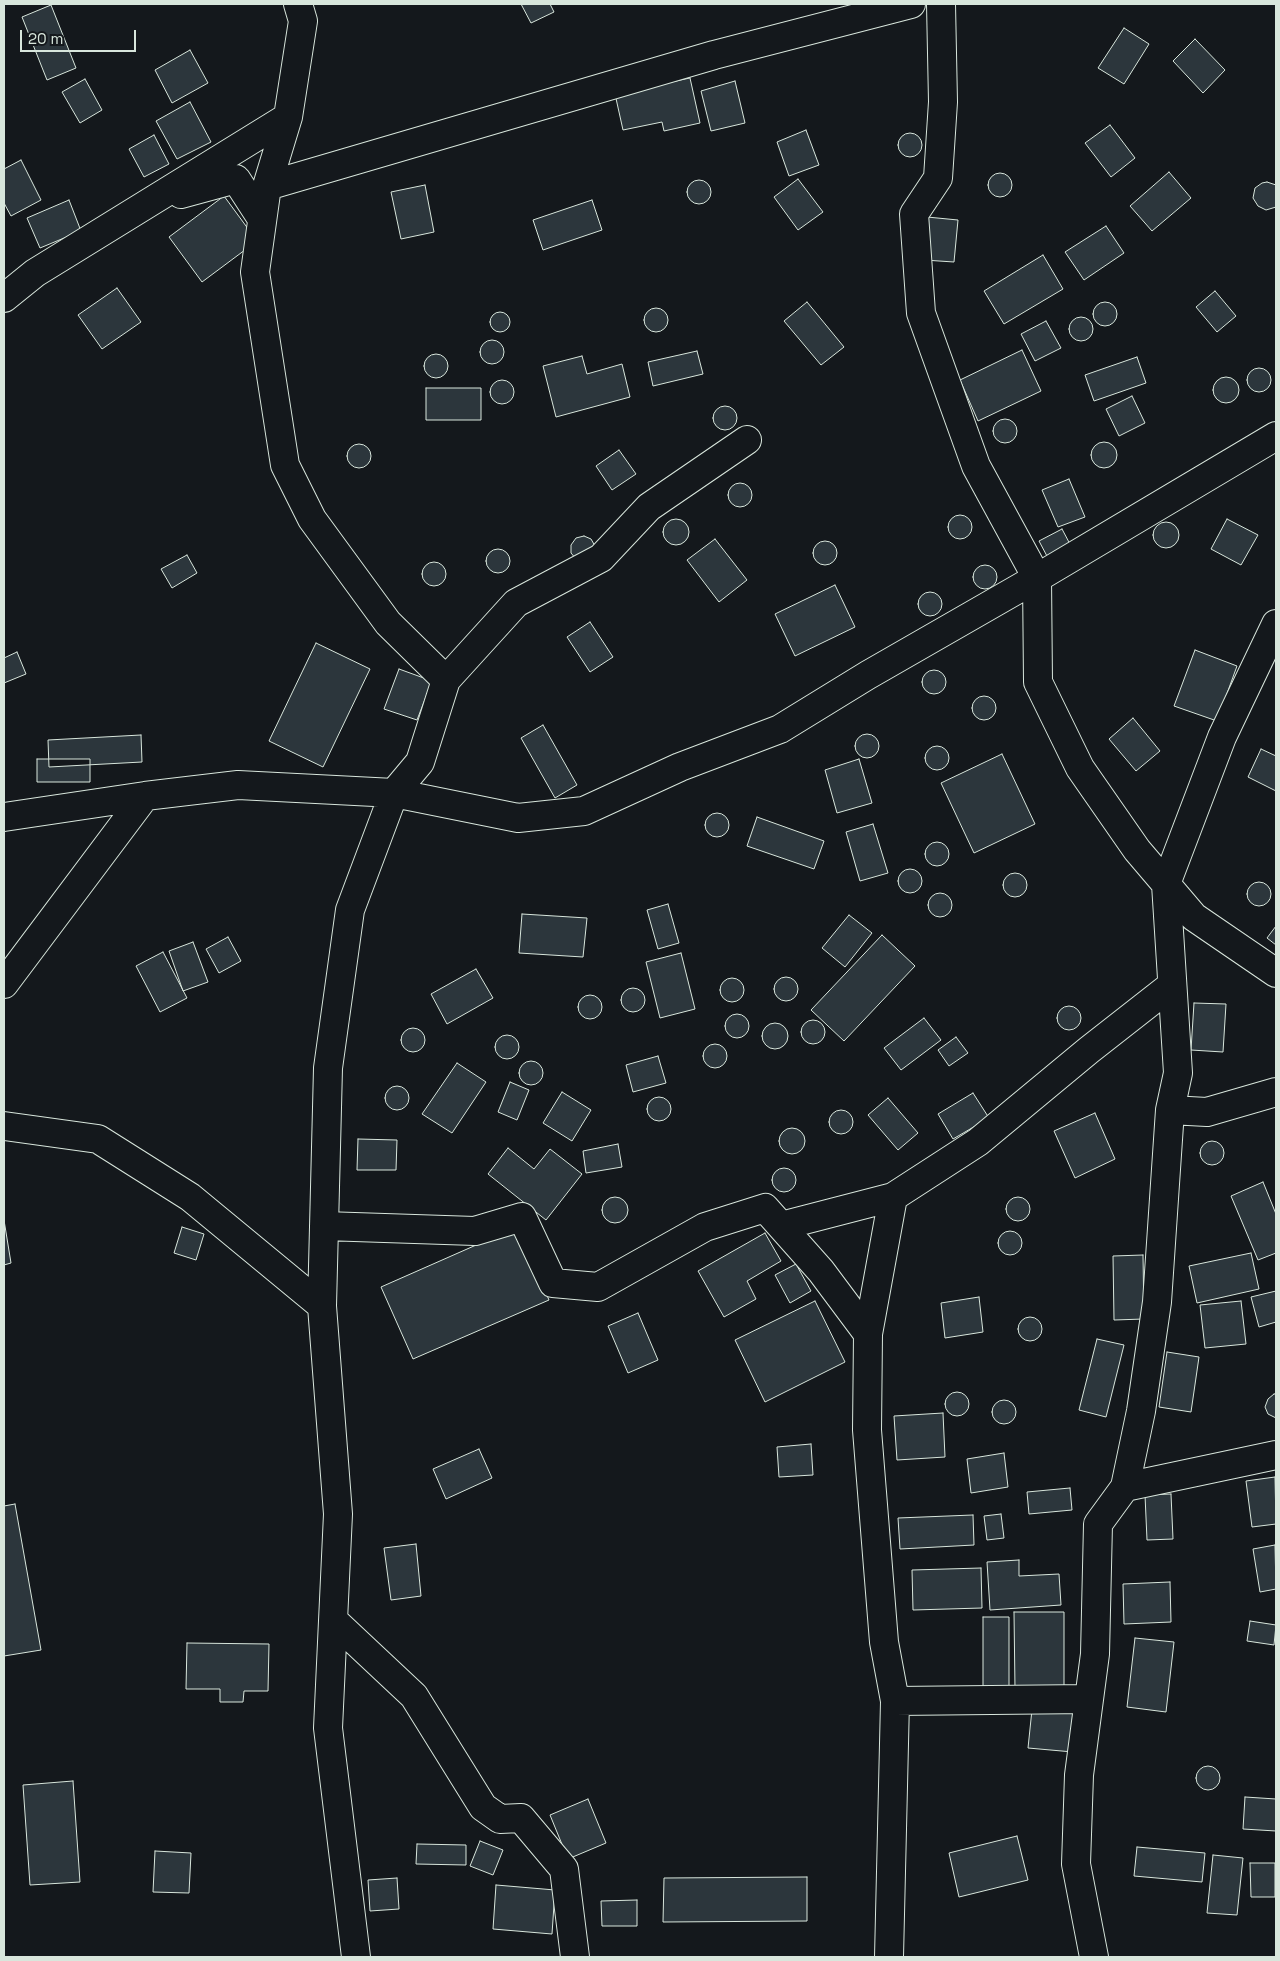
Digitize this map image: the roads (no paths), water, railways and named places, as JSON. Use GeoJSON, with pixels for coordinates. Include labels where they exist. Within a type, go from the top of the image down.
{"type":"FeatureCollection","features":[{"type":"Feature","properties":{"kind":"street"},"geometry":{"type":"LineString","coordinates":[[298,4],[303,21],[288,117],[267,186],[255,272],[285,465],[312,519],[388,623],[446,680]]}},
{"type":"Feature","properties":{"kind":"street"},"geometry":{"type":"LineString","coordinates":[[267,186],[714,55],[911,4]]}},
{"type":"Feature","properties":{"kind":"street"},"geometry":{"type":"LineString","coordinates":[[941,4],[944,102],[938,178],[914,214],[921,313],[976,466],[1037,578],[1038,682],[1080,768],[1137,850],[1194,917],[1276,973]]}},
{"type":"Feature","properties":{"kind":"street"},"geometry":{"type":"LineString","coordinates":[[4,298],[35,273],[288,117]]}},
{"type":"Feature","properties":{"kind":"street"},"geometry":{"type":"LineString","coordinates":[[153,202],[236,179],[262,219]]}},
{"type":"Feature","properties":{"kind":"street"},"geometry":{"type":"LineString","coordinates":[[4,818],[145,796],[238,786],[394,793],[518,818],[584,811],[680,767],[780,729],[868,675],[1037,578],[1276,436]]}},
{"type":"Feature","properties":{"kind":"street"},"geometry":{"type":"LineString","coordinates":[[356,1957],[328,1728],[338,1514],[322,1306],[328,1068],[350,910],[394,793],[420,762],[446,680],[516,603],[601,558],[649,507],[747,440]]}},
{"type":"Feature","properties":{"kind":"street"},"geometry":{"type":"LineString","coordinates":[[1094,1957],[1076,1864],[1079,1775],[1095,1654],[1098,1524],[1125,1487],[1141,1411],[1157,1302],[1170,1110],[1178,1073],[1166,884],[1222,737],[1276,624]]}},
{"type":"Feature","properties":{"kind":"street"},"geometry":{"type":"LineString","coordinates":[[4,984],[145,796]]}},
{"type":"Feature","properties":{"kind":"street"},"geometry":{"type":"LineString","coordinates":[[781,1226],[893,1197],[978,1142],[1089,1050],[1172,985]]}},
{"type":"Feature","properties":{"kind":"street"},"geometry":{"type":"LineString","coordinates":[[1170,1110],[1206,1112],[1276,1092]]}},
{"type":"Feature","properties":{"kind":"street"},"geometry":{"type":"LineString","coordinates":[[4,1126],[98,1139],[190,1197],[322,1306]]}},
{"type":"Feature","properties":{"kind":"street"},"geometry":{"type":"LineString","coordinates":[[889,1957],[895,1701],[884,1642],[867,1430],[868,1334],[893,1197]]}},
{"type":"Feature","properties":{"kind":"street"},"geometry":{"type":"LineString","coordinates":[[324,1226],[475,1231],[522,1217],[553,1283],[598,1287],[705,1227],[765,1208],[821,1271],[868,1334]]}},
{"type":"Feature","properties":{"kind":"street"},"geometry":{"type":"LineString","coordinates":[[1125,1487],[1276,1455]]}},
{"type":"Feature","properties":{"kind":"street"},"geometry":{"type":"LineString","coordinates":[[333,1620],[414,1696],[483,1807],[500,1819],[521,1818],[564,1869],[575,1957]]}},
{"type":"Feature","properties":{"kind":"street"},"geometry":{"type":"LineString","coordinates":[[895,1701],[1088,1699]]}}]}
